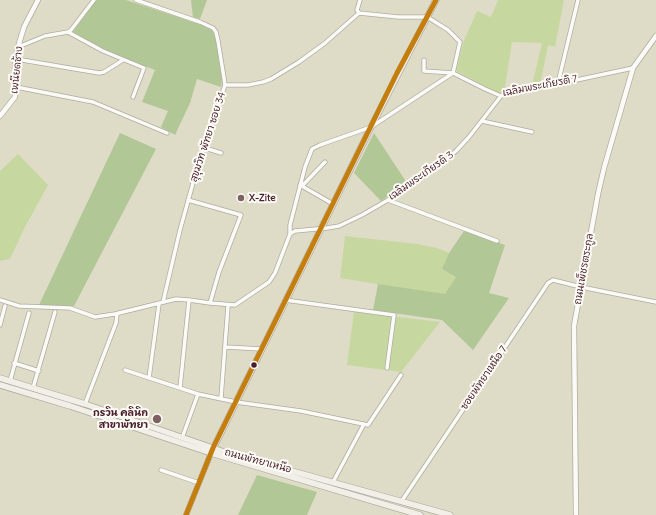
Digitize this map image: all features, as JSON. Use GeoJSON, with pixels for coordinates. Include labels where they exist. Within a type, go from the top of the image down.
{"type":"FeatureCollection","features":[{"type":"Feature","properties":{"kind":"main road"},"geometry":{"type":"LineString","coordinates":[[212,451],[371,126],[436,0]]}},
{"type":"Feature","properties":{"kind":"main road","name":"ถนนพัทยาเหนือ"},"geometry":{"type":"LineString","coordinates":[[0,378],[85,404],[182,438],[212,451],[333,482],[450,515]]}},
{"type":"Feature","properties":{"kind":"main road","name":"ถนนพัทยาเหนือ"},"geometry":{"type":"LineString","coordinates":[[0,385],[420,515]]}},
{"type":"Feature","properties":{"kind":"street","name":"เพนียดช้าง"},"geometry":{"type":"LineString","coordinates":[[0,116],[15,97],[16,58],[18,47],[24,27],[38,0]]}},
{"type":"Feature","properties":{"kind":"street"},"geometry":{"type":"LineString","coordinates":[[18,47],[45,36],[68,32],[94,0]]}},
{"type":"Feature","properties":{"kind":"street","name":"สุขุมวิท พัทยา ซอย 34"},"geometry":{"type":"LineString","coordinates":[[136,0],[213,28],[216,32],[218,41],[224,85],[188,200],[163,302]]}},
{"type":"Feature","properties":{"kind":"street"},"geometry":{"type":"LineString","coordinates":[[359,13],[357,10],[360,0]]}},
{"type":"Feature","properties":{"kind":"street"},"geometry":{"type":"LineString","coordinates":[[558,83],[578,0]]}},
{"type":"Feature","properties":{"kind":"street"},"geometry":{"type":"LineString","coordinates":[[224,85],[248,85],[270,79],[300,62],[347,25],[359,13]]}},
{"type":"Feature","properties":{"kind":"street"},"geometry":{"type":"LineString","coordinates":[[0,300],[19,306],[70,308],[95,317],[117,314],[176,299],[235,306],[269,282],[275,273],[290,234],[290,225],[305,167],[312,149],[371,126],[453,73],[460,42],[448,30],[427,17],[398,17],[359,13]]}},
{"type":"Feature","properties":{"kind":"street"},"geometry":{"type":"LineString","coordinates":[[68,32],[103,51],[144,68],[133,97]]}},
{"type":"Feature","properties":{"kind":"street","name":"ถนนเพ็ชรตระกูล"},"geometry":{"type":"LineString","coordinates":[[576,515],[574,336],[581,287],[601,180],[633,68],[656,36]]}},
{"type":"Feature","properties":{"kind":"street"},"geometry":{"type":"LineString","coordinates":[[16,58],[99,73],[104,72],[123,60]]}},
{"type":"Feature","properties":{"kind":"street"},"geometry":{"type":"LineString","coordinates":[[424,60],[424,71],[453,73]]}},
{"type":"Feature","properties":{"kind":"street","name":"เฉลิมพระเกียรติ 7"},"geometry":{"type":"LineString","coordinates":[[453,73],[501,96],[633,68]]}},
{"type":"Feature","properties":{"kind":"street"},"geometry":{"type":"LineString","coordinates":[[16,87],[93,102],[167,134]]}},
{"type":"Feature","properties":{"kind":"street","name":"เฉลิมพระเกียรติ 3"},"geometry":{"type":"LineString","coordinates":[[290,234],[295,231],[327,228],[348,222],[388,200],[438,166],[456,151],[501,96]]}},
{"type":"Feature","properties":{"kind":"street"},"geometry":{"type":"LineString","coordinates":[[482,121],[532,132]]}},
{"type":"Feature","properties":{"kind":"street"},"geometry":{"type":"LineString","coordinates":[[205,148],[221,153]]}},
{"type":"Feature","properties":{"kind":"street"},"geometry":{"type":"LineString","coordinates":[[301,186],[325,162]]}},
{"type":"Feature","properties":{"kind":"street"},"geometry":{"type":"LineString","coordinates":[[301,186],[333,204]]}},
{"type":"Feature","properties":{"kind":"street"},"geometry":{"type":"LineString","coordinates":[[188,200],[241,215],[219,272],[210,303]]}},
{"type":"Feature","properties":{"kind":"street"},"geometry":{"type":"LineString","coordinates":[[388,200],[497,241]]}},
{"type":"Feature","properties":{"kind":"street","name":"ซอยพัทยาเหนือ 7"},"geometry":{"type":"LineString","coordinates":[[401,502],[548,283],[553,280],[656,302]]}},
{"type":"Feature","properties":{"kind":"street"},"geometry":{"type":"LineString","coordinates":[[180,388],[188,300]]}},
{"type":"Feature","properties":{"kind":"street"},"geometry":{"type":"LineString","coordinates":[[285,300],[394,315],[387,368]]}},
{"type":"Feature","properties":{"kind":"street"},"geometry":{"type":"LineString","coordinates":[[149,378],[159,304]]}},
{"type":"Feature","properties":{"kind":"street"},"geometry":{"type":"LineString","coordinates":[[0,325],[5,306]]}},
{"type":"Feature","properties":{"kind":"street"},"geometry":{"type":"LineString","coordinates":[[221,398],[228,306]]}},
{"type":"Feature","properties":{"kind":"street"},"geometry":{"type":"LineString","coordinates":[[33,388],[55,312]]}},
{"type":"Feature","properties":{"kind":"street"},"geometry":{"type":"LineString","coordinates":[[10,381],[29,313]]}},
{"type":"Feature","properties":{"kind":"street"},"geometry":{"type":"LineString","coordinates":[[85,404],[116,323],[117,314]]}},
{"type":"Feature","properties":{"kind":"street"},"geometry":{"type":"LineString","coordinates":[[226,347],[261,349]]}},
{"type":"Feature","properties":{"kind":"street"},"geometry":{"type":"LineString","coordinates":[[14,364],[39,371]]}},
{"type":"Feature","properties":{"kind":"street"},"geometry":{"type":"LineString","coordinates":[[125,370],[198,394],[366,424]]}},
{"type":"Feature","properties":{"kind":"street"},"geometry":{"type":"LineString","coordinates":[[333,482],[366,424],[402,375]]}},
{"type":"Feature","properties":{"kind":"street"},"geometry":{"type":"LineString","coordinates":[[182,438],[198,394]]}},
{"type":"Feature","properties":{"kind":"street"},"geometry":{"type":"LineString","coordinates":[[186,515],[212,451]]}},
{"type":"Feature","properties":{"kind":"street"},"geometry":{"type":"LineString","coordinates":[[161,470],[199,483]]}},
{"type":"Feature","properties":{"kind":"green space"},"geometry":{"type":"Polygon","coordinates":[[[96,0],[126,0],[199,24],[213,31],[222,79],[221,87],[197,79],[190,103],[175,135],[161,127],[168,111],[142,102],[155,70],[111,53],[73,32],[96,0]]]}},
{"type":"Feature","properties":{"kind":"green space"},"geometry":{"type":"Polygon","coordinates":[[[191,0],[207,0],[200,19],[193,17],[191,0]]]}},
{"type":"Feature","properties":{"kind":"green space"},"geometry":{"type":"Polygon","coordinates":[[[498,0],[564,0],[555,47],[548,45],[540,85],[532,86],[542,43],[512,42],[504,93],[496,92],[456,71],[463,43],[477,11],[491,17],[498,0]]]}},
{"type":"Feature","properties":{"kind":"green space"},"geometry":{"type":"Polygon","coordinates":[[[120,133],[156,149],[74,306],[39,305],[120,133]]]}},
{"type":"Feature","properties":{"kind":"green space"},"geometry":{"type":"Polygon","coordinates":[[[374,133],[407,183],[381,201],[354,173],[374,133]]]}},
{"type":"Feature","properties":{"kind":"green space"},"geometry":{"type":"Polygon","coordinates":[[[18,154],[48,185],[24,229],[10,259],[0,261],[0,171],[18,154]]]}},
{"type":"Feature","properties":{"kind":"green space"},"geometry":{"type":"Polygon","coordinates":[[[464,231],[505,245],[489,293],[509,298],[473,350],[442,320],[373,310],[378,284],[445,294],[456,277],[442,269],[449,253],[464,231]]]}},
{"type":"Feature","properties":{"kind":"green space"},"geometry":{"type":"Polygon","coordinates":[[[345,236],[417,244],[437,248],[449,253],[442,269],[456,277],[445,295],[340,278],[345,236]]]}},
{"type":"Feature","properties":{"kind":"green space"},"geometry":{"type":"Polygon","coordinates":[[[354,311],[440,322],[401,372],[347,365],[354,311]]]}},
{"type":"Feature","properties":{"kind":"green space"},"geometry":{"type":"Polygon","coordinates":[[[257,475],[317,492],[307,515],[238,515],[257,475]]]}},
{"type":"Feature","properties":{"kind":"transit line"},"geometry":{"type":"LineString","coordinates":[[186,515],[213,448],[397,73],[436,0]]}},
{"type":"Feature","properties":{"kind":"place","name":"X-Zite"},"geometry":{"type":"Point","coordinates":[241,198]}},
{"type":"Feature","properties":{"kind":"place","name":"กรวิน คลินิก สาขาพัทยา"},"geometry":{"type":"Point","coordinates":[157,419]}}]}
